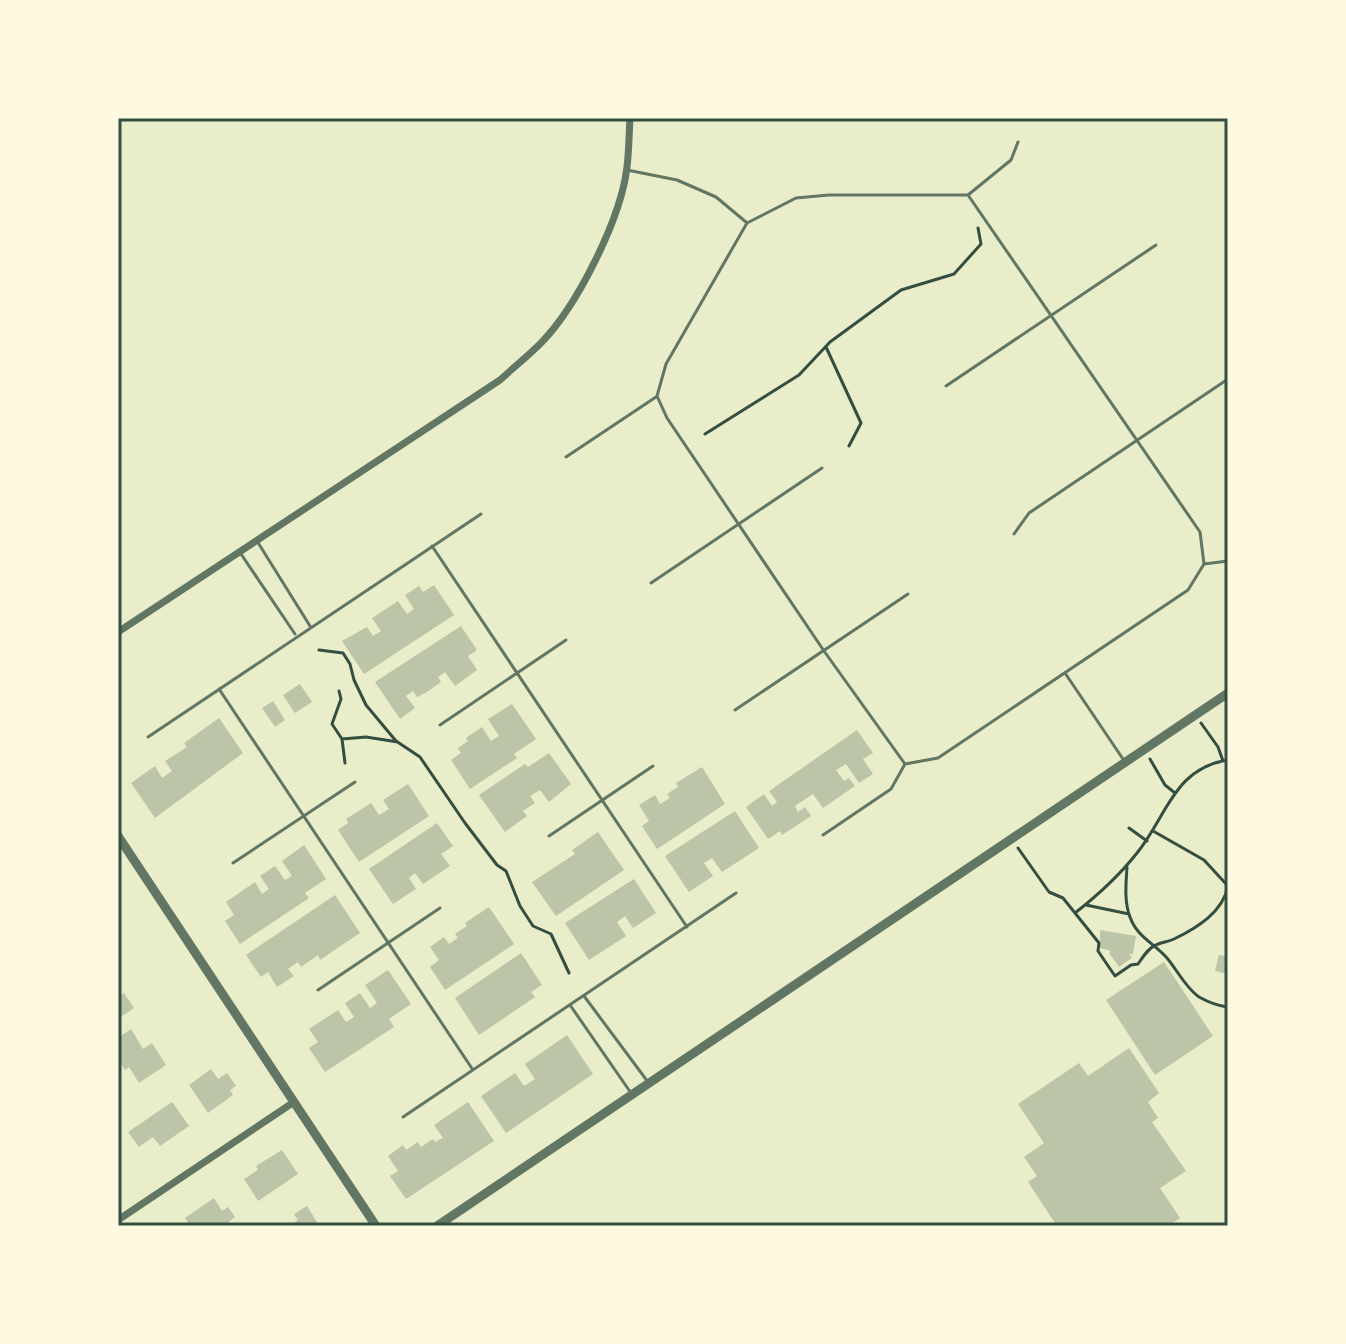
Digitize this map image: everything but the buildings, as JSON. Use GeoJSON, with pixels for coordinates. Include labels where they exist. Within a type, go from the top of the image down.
{"type":"FeatureCollection","features":[{"type":"Feature","properties":{"kind":"street"},"geometry":{"type":"LineString","coordinates":[[118,632],[500,380],[542,342],[573,302],[599,251],[627,170],[630,118]]}},
{"type":"Feature","properties":{"kind":"street"},"geometry":{"type":"LineString","coordinates":[[437,1226],[1228,693]]}},
{"type":"Feature","properties":{"kind":"street"},"geometry":{"type":"LineString","coordinates":[[118,836],[376,1226]]}},
{"type":"Feature","properties":{"kind":"street"},"geometry":{"type":"LineString","coordinates":[[118,1220],[294,1102]]}},
{"type":"Feature","properties":{"kind":"lane"},"geometry":{"type":"LineString","coordinates":[[905,764],[824,651],[667,418],[657,396],[666,364],[747,223],[796,198],[829,195],[968,195],[1011,160],[1018,142]]}},
{"type":"Feature","properties":{"kind":"lane"},"geometry":{"type":"LineString","coordinates":[[627,170],[677,180],[716,197],[747,223]]}},
{"type":"Feature","properties":{"kind":"lane"},"geometry":{"type":"LineString","coordinates":[[905,764],[938,758],[1188,590],[1204,564],[1200,532],[968,195]]}},
{"type":"Feature","properties":{"kind":"lane"},"geometry":{"type":"LineString","coordinates":[[946,386],[1156,245]]}},
{"type":"Feature","properties":{"kind":"lane"},"geometry":{"type":"LineString","coordinates":[[1014,534],[1029,513],[1228,379]]}},
{"type":"Feature","properties":{"kind":"lane"},"geometry":{"type":"LineString","coordinates":[[566,457],[657,396]]}},
{"type":"Feature","properties":{"kind":"lane"},"geometry":{"type":"LineString","coordinates":[[651,583],[822,468]]}},
{"type":"Feature","properties":{"kind":"lane"},"geometry":{"type":"LineString","coordinates":[[148,737],[481,514]]}},
{"type":"Feature","properties":{"kind":"lane"},"geometry":{"type":"LineString","coordinates":[[256,540],[310,626]]}},
{"type":"Feature","properties":{"kind":"lane"},"geometry":{"type":"LineString","coordinates":[[432,546],[687,927]]}},
{"type":"Feature","properties":{"kind":"lane"},"geometry":{"type":"LineString","coordinates":[[239,551],[296,636]]}},
{"type":"Feature","properties":{"kind":"lane"},"geometry":{"type":"LineString","coordinates":[[1204,564],[1228,561]]}},
{"type":"Feature","properties":{"kind":"lane"},"geometry":{"type":"LineString","coordinates":[[735,710],[908,594]]}},
{"type":"Feature","properties":{"kind":"lane"},"geometry":{"type":"LineString","coordinates":[[440,725],[566,640]]}},
{"type":"Feature","properties":{"kind":"lane"},"geometry":{"type":"LineString","coordinates":[[1065,673],[1125,762]]}},
{"type":"Feature","properties":{"kind":"lane"},"geometry":{"type":"LineString","coordinates":[[219,689],[473,1070]]}},
{"type":"Feature","properties":{"kind":"lane"},"geometry":{"type":"LineString","coordinates":[[823,835],[891,789],[905,764]]}},
{"type":"Feature","properties":{"kind":"lane"},"geometry":{"type":"LineString","coordinates":[[549,836],[653,766]]}},
{"type":"Feature","properties":{"kind":"lane"},"geometry":{"type":"LineString","coordinates":[[233,863],[355,782]]}},
{"type":"Feature","properties":{"kind":"lane"},"geometry":{"type":"LineString","coordinates":[[403,1117],[736,893]]}},
{"type":"Feature","properties":{"kind":"lane"},"geometry":{"type":"LineString","coordinates":[[318,990],[440,908]]}},
{"type":"Feature","properties":{"kind":"lane"},"geometry":{"type":"LineString","coordinates":[[584,996],[648,1082]]}},
{"type":"Feature","properties":{"kind":"lane"},"geometry":{"type":"LineString","coordinates":[[570,1005],[631,1093]]}},
{"type":"Feature","properties":{"kind":"path"},"geometry":{"type":"LineString","coordinates":[[705,434],[799,375],[826,347],[901,290],[954,274],[981,244],[976,217]]}},
{"type":"Feature","properties":{"kind":"path"},"geometry":{"type":"LineString","coordinates":[[826,347],[861,423],[849,446]]}},
{"type":"Feature","properties":{"kind":"path"},"geometry":{"type":"LineString","coordinates":[[319,650],[343,653],[366,705],[399,742],[420,757],[465,823],[497,865],[506,871],[520,906],[533,926],[551,934],[569,973]]}},
{"type":"Feature","properties":{"kind":"path"},"geometry":{"type":"LineString","coordinates":[[339,691],[341,699],[332,724],[342,739],[345,763]]}},
{"type":"Feature","properties":{"kind":"path"},"geometry":{"type":"LineString","coordinates":[[1075,913],[1127,866],[1147,841],[1184,780],[1195,770],[1225,760],[1195,715]]}},
{"type":"Feature","properties":{"kind":"path"},"geometry":{"type":"LineString","coordinates":[[342,739],[366,737],[399,742]]}},
{"type":"Feature","properties":{"kind":"path"},"geometry":{"type":"LineString","coordinates":[[1144,750],[1165,785],[1175,793]]}},
{"type":"Feature","properties":{"kind":"path"},"geometry":{"type":"LineString","coordinates":[[1129,828],[1147,841]]}},
{"type":"Feature","properties":{"kind":"path"},"geometry":{"type":"LineString","coordinates":[[1011,838],[1049,892],[1063,898],[1099,943],[1098,951],[1115,976],[1138,964],[1153,945],[1194,929],[1222,905],[1228,886],[1204,860],[1153,831]]}},
{"type":"Feature","properties":{"kind":"path"},"geometry":{"type":"LineString","coordinates":[[1127,866],[1126,900],[1129,914],[1145,941],[1153,945],[1197,995],[1218,1006],[1228,1007]]}},
{"type":"Feature","properties":{"kind":"path"},"geometry":{"type":"LineString","coordinates":[[1086,905],[1129,914]]}}]}
